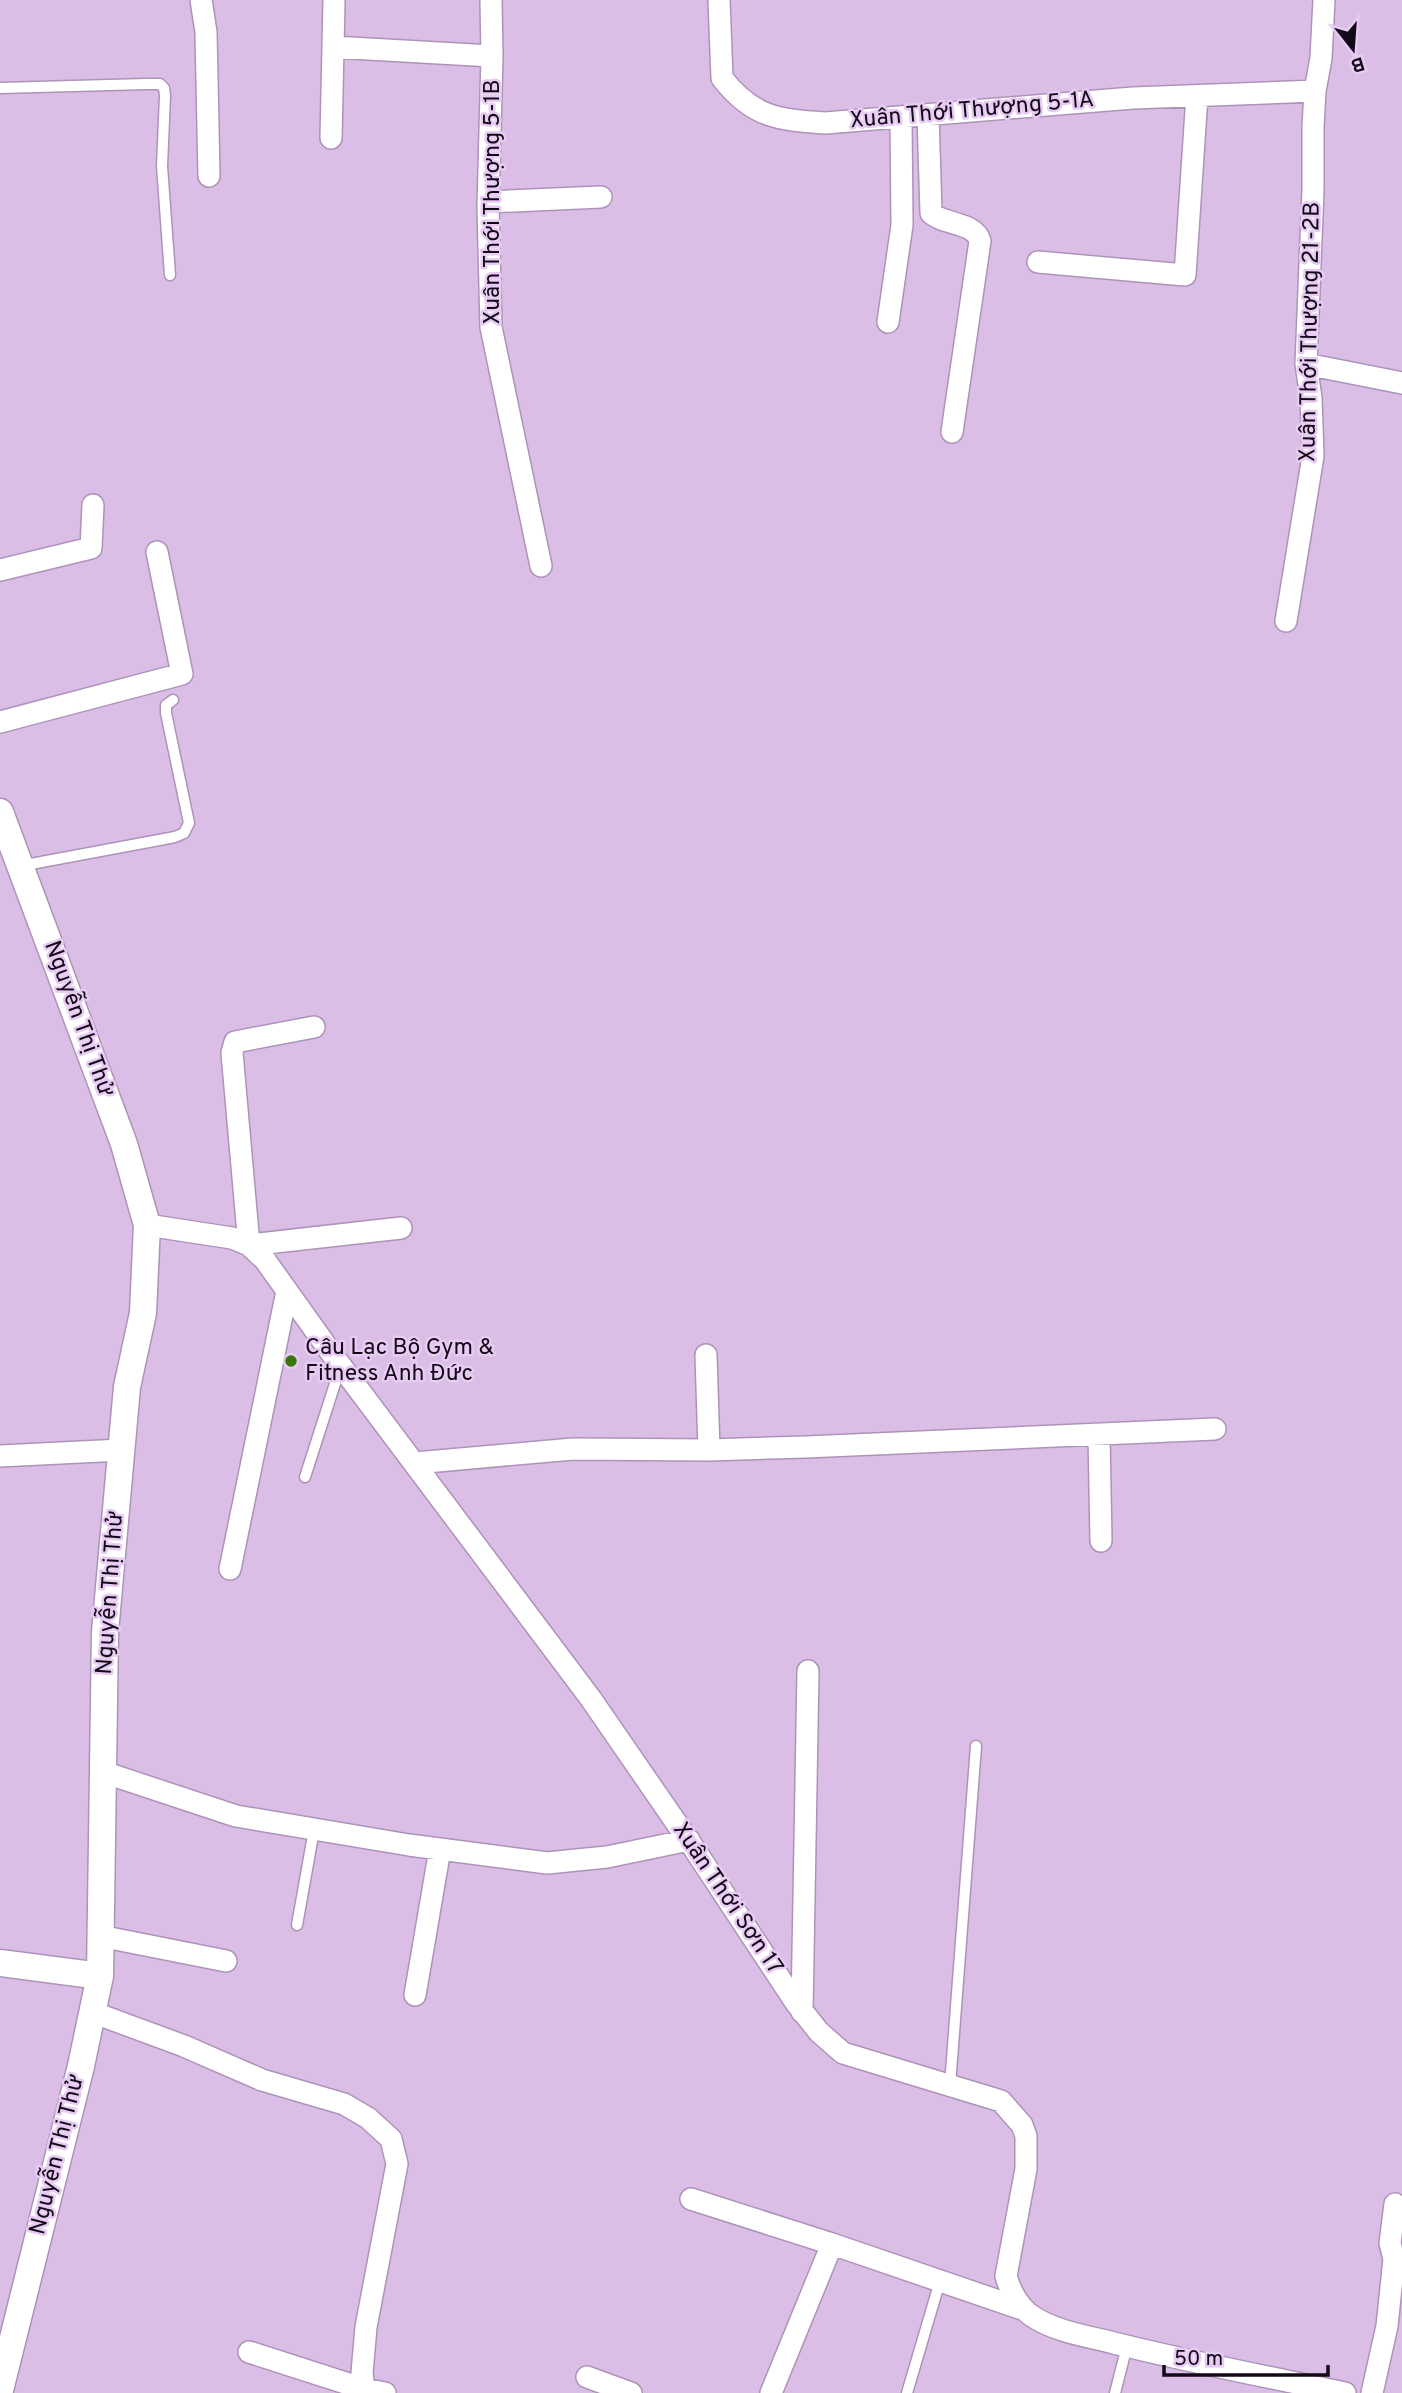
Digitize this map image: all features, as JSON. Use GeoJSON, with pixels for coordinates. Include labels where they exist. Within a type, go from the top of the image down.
{"type":"FeatureCollection","features":[{"type":"Feature","properties":{"kind":"street"},"geometry":{"type":"LineString","coordinates":[[201,0],[206,32],[209,176]]}},
{"type":"Feature","properties":{"kind":"street"},"geometry":{"type":"LineString","coordinates":[[331,138],[334,0]]}},
{"type":"Feature","properties":{"kind":"street","name":"Xuân Thới Thượng 5-1B"},"geometry":{"type":"LineString","coordinates":[[491,0],[488,202],[491,327],[541,566]]}},
{"type":"Feature","properties":{"kind":"street","name":"Xuân Thới Thượng 5-1A"},"geometry":{"type":"LineString","coordinates":[[719,0],[722,78],[751,108],[786,121],[825,123],[1133,98],[1315,91]]}},
{"type":"Feature","properties":{"kind":"street","name":"Xuân Thới Thượng 21-2B"},"geometry":{"type":"LineString","coordinates":[[1286,621],[1312,456],[1311,398],[1306,364],[1315,91],[1321,58],[1324,0]]}},
{"type":"Feature","properties":{"kind":"street"},"geometry":{"type":"LineString","coordinates":[[333,47],[492,56]]}},
{"type":"Feature","properties":{"kind":"street"},"geometry":{"type":"LineString","coordinates":[[1038,262],[1185,275],[1197,96]]}},
{"type":"Feature","properties":{"kind":"street"},"geometry":{"type":"LineString","coordinates":[[928,115],[931,213],[974,230],[980,241],[952,432]]}},
{"type":"Feature","properties":{"kind":"street"},"geometry":{"type":"LineString","coordinates":[[888,322],[902,225],[901,117]]}},
{"type":"Feature","properties":{"kind":"street"},"geometry":{"type":"LineString","coordinates":[[488,202],[601,197]]}},
{"type":"Feature","properties":{"kind":"street"},"geometry":{"type":"LineString","coordinates":[[1306,364],[1402,383]]}},
{"type":"Feature","properties":{"kind":"street"},"geometry":{"type":"LineString","coordinates":[[0,570],[92,548],[93,505]]}},
{"type":"Feature","properties":{"kind":"street"},"geometry":{"type":"LineString","coordinates":[[0,722],[182,674],[157,552]]}},
{"type":"Feature","properties":{"kind":"street","name":"Nguyễn Thị Thử"},"geometry":{"type":"LineString","coordinates":[[0,812],[5,840],[20,866],[124,1144],[147,1225],[143,1313],[127,1387],[106,1632],[100,1976],[81,2066],[0,2390]]}},
{"type":"Feature","properties":{"kind":"street"},"geometry":{"type":"LineString","coordinates":[[250,1245],[232,1053],[235,1042],[314,1027]]}},
{"type":"Feature","properties":{"kind":"street"},"geometry":{"type":"LineString","coordinates":[[147,1225],[232,1238],[250,1245],[401,1228]]}},
{"type":"Feature","properties":{"kind":"street","name":"Xuân Thới Sơn 17"},"geometry":{"type":"LineString","coordinates":[[250,1245],[265,1260],[591,1699],[802,2011],[819,2032],[843,2053],[1001,2101],[1022,2125],[1026,2136],[1026,2169],[1006,2276],[1009,2288],[1025,2310],[1057,2328],[1127,2346],[1345,2393]]}},
{"type":"Feature","properties":{"kind":"street"},"geometry":{"type":"LineString","coordinates":[[230,1569],[287,1291]]}},
{"type":"Feature","properties":{"kind":"street"},"geometry":{"type":"LineString","coordinates":[[706,1355],[709,1450]]}},
{"type":"Feature","properties":{"kind":"street"},"geometry":{"type":"LineString","coordinates":[[415,1463],[573,1449],[709,1450],[1099,1436],[1215,1429]]}},
{"type":"Feature","properties":{"kind":"street"},"geometry":{"type":"LineString","coordinates":[[1099,1436],[1101,1541]]}},
{"type":"Feature","properties":{"kind":"street"},"geometry":{"type":"LineString","coordinates":[[0,1456],[121,1450]]}},
{"type":"Feature","properties":{"kind":"street"},"geometry":{"type":"LineString","coordinates":[[802,2011],[808,1671]]}},
{"type":"Feature","properties":{"kind":"street"},"geometry":{"type":"LineString","coordinates":[[103,1772],[236,1816],[314,1830],[547,1863],[607,1857],[688,1840]]}},
{"type":"Feature","properties":{"kind":"street"},"geometry":{"type":"LineString","coordinates":[[415,1995],[440,1849]]}},
{"type":"Feature","properties":{"kind":"street"},"geometry":{"type":"LineString","coordinates":[[100,1936],[226,1961]]}},
{"type":"Feature","properties":{"kind":"street"},"geometry":{"type":"LineString","coordinates":[[0,1963],[100,1976]]}},
{"type":"Feature","properties":{"kind":"street"},"geometry":{"type":"LineString","coordinates":[[92,2012],[184,2046],[262,2080],[344,2104],[368,2118],[391,2138],[397,2164],[366,2327],[362,2373],[374,2391]]}},
{"type":"Feature","properties":{"kind":"street"},"geometry":{"type":"LineString","coordinates":[[691,2199],[1025,2310]]}},
{"type":"Feature","properties":{"kind":"street"},"geometry":{"type":"LineString","coordinates":[[1372,2393],[1387,2326],[1394,2259],[1390,2244],[1395,2204]]}},
{"type":"Feature","properties":{"kind":"street"},"geometry":{"type":"LineString","coordinates":[[771,2393],[832,2244]]}},
{"type":"Feature","properties":{"kind":"street"},"geometry":{"type":"LineString","coordinates":[[248,2351],[374,2391]]}},
{"type":"Feature","properties":{"kind":"street"},"geometry":{"type":"LineString","coordinates":[[587,2377],[631,2393]]}},
{"type":"Feature","properties":{"kind":"lane"},"geometry":{"type":"LineString","coordinates":[[0,88],[146,84],[162,86],[165,96],[162,166],[170,275]]}},
{"type":"Feature","properties":{"kind":"lane"},"geometry":{"type":"LineString","coordinates":[[20,866],[117,849],[184,833],[189,823],[166,713],[166,705],[173,700]]}},
{"type":"Feature","properties":{"kind":"lane"},"geometry":{"type":"LineString","coordinates":[[305,1477],[341,1365]]}},
{"type":"Feature","properties":{"kind":"lane"},"geometry":{"type":"LineString","coordinates":[[950,2085],[976,1746]]}},
{"type":"Feature","properties":{"kind":"lane"},"geometry":{"type":"LineString","coordinates":[[297,1925],[314,1830]]}},
{"type":"Feature","properties":{"kind":"lane"},"geometry":{"type":"LineString","coordinates":[[907,2393],[940,2281]]}},
{"type":"Feature","properties":{"kind":"lane"},"geometry":{"type":"LineString","coordinates":[[1115,2393],[1127,2346]]}},
{"type":"Feature","properties":{"kind":"place","name":"Câu Lạc Bộ Gym & Fitness Anh Đức"},"geometry":{"type":"Point","coordinates":[291,1361]}}]}
